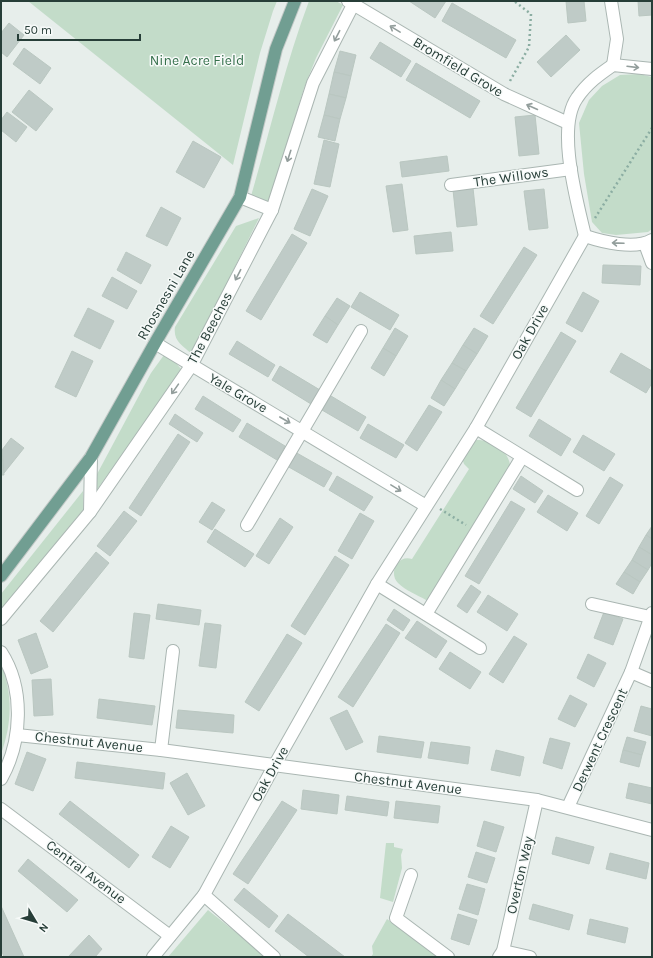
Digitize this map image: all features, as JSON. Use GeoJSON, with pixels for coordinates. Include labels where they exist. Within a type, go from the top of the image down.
{"type":"FeatureCollection","features":[{"type":"Feature","properties":{"kind":"main road","name":"Rhosnesni Lane"},"geometry":{"type":"LineString","coordinates":[[1,576],[91,457],[240,197],[276,49],[295,1]]}},
{"type":"Feature","properties":{"kind":"street"},"geometry":{"type":"LineString","coordinates":[[611,1],[617,39],[614,65]]}},
{"type":"Feature","properties":{"kind":"street","name":"Bromfield Grove"},"geometry":{"type":"LineString","coordinates":[[352,2],[504,94],[568,123]]}},
{"type":"Feature","properties":{"kind":"street","name":"The Beeches"},"geometry":{"type":"LineString","coordinates":[[1,619],[90,512],[192,366],[272,210],[313,83],[352,2]]}},
{"type":"Feature","properties":{"kind":"street"},"geometry":{"type":"LineString","coordinates":[[652,69],[614,65],[593,79],[576,98],[568,123],[571,170],[584,236],[604,243],[648,242],[652,263]]}},
{"type":"Feature","properties":{"kind":"street","name":"The Willows"},"geometry":{"type":"LineString","coordinates":[[451,185],[571,170]]}},
{"type":"Feature","properties":{"kind":"street"},"geometry":{"type":"LineString","coordinates":[[240,197],[272,210]]}},
{"type":"Feature","properties":{"kind":"street","name":"Oak Drive"},"geometry":{"type":"LineString","coordinates":[[153,957],[204,895],[274,766],[377,584],[476,428],[584,236]]}},
{"type":"Feature","properties":{"kind":"street"},"geometry":{"type":"LineString","coordinates":[[247,525],[361,331]]}},
{"type":"Feature","properties":{"kind":"street","name":"Yale Grove"},"geometry":{"type":"LineString","coordinates":[[155,344],[428,504]]}},
{"type":"Feature","properties":{"kind":"street"},"geometry":{"type":"LineString","coordinates":[[476,428],[522,458],[577,490]]}},
{"type":"Feature","properties":{"kind":"street"},"geometry":{"type":"LineString","coordinates":[[90,512],[91,457]]}},
{"type":"Feature","properties":{"kind":"street"},"geometry":{"type":"LineString","coordinates":[[426,614],[522,458]]}},
{"type":"Feature","properties":{"kind":"street"},"geometry":{"type":"LineString","coordinates":[[377,584],[480,648]]}},
{"type":"Feature","properties":{"kind":"street"},"geometry":{"type":"LineString","coordinates":[[592,604],[651,615]]}},
{"type":"Feature","properties":{"kind":"street","name":"Derwent Crescent"},"geometry":{"type":"LineString","coordinates":[[568,807],[631,672],[651,615]]}},
{"type":"Feature","properties":{"kind":"street","name":"Chestnut Avenue"},"geometry":{"type":"LineString","coordinates":[[161,750],[173,651]]}},
{"type":"Feature","properties":{"kind":"street"},"geometry":{"type":"LineString","coordinates":[[1,652],[12,677],[17,703],[17,735],[8,766],[1,779]]}},
{"type":"Feature","properties":{"kind":"street","name":"Derwent Crescent"},"geometry":{"type":"LineString","coordinates":[[631,672],[652,681]]}},
{"type":"Feature","properties":{"kind":"street","name":"Chestnut Avenue"},"geometry":{"type":"LineString","coordinates":[[17,735],[161,750],[537,800],[652,830]]}},
{"type":"Feature","properties":{"kind":"street","name":"Overton Way"},"geometry":{"type":"LineString","coordinates":[[530,957],[501,954],[537,800]]}},
{"type":"Feature","properties":{"kind":"street","name":"Central Avenue"},"geometry":{"type":"LineString","coordinates":[[1,808],[170,936]]}},
{"type":"Feature","properties":{"kind":"street"},"geometry":{"type":"LineString","coordinates":[[411,875],[396,918],[448,957]]}},
{"type":"Feature","properties":{"kind":"street"},"geometry":{"type":"LineString","coordinates":[[204,895],[274,957]]}},
{"type":"Feature","properties":{"kind":"path"},"geometry":{"type":"LineString","coordinates":[[504,94],[529,47],[531,14],[514,1]]}},
{"type":"Feature","properties":{"kind":"path"},"geometry":{"type":"LineString","coordinates":[[584,236],[652,128]]}},
{"type":"Feature","properties":{"kind":"path"},"geometry":{"type":"LineString","coordinates":[[428,504],[476,532]]}},
{"type":"Feature","properties":{"kind":"green space","name":"Nine Acre Field"},"geometry":{"type":"Polygon","coordinates":[[[28,1],[277,1],[260,53],[233,165],[28,1]]]}},
{"type":"Feature","properties":{"kind":"green space"},"geometry":{"type":"Polygon","coordinates":[[[309,1],[336,1],[343,5],[316,58],[304,88],[269,203],[251,196],[285,74],[309,1]]]}},
{"type":"Feature","properties":{"kind":"green space"},"geometry":{"type":"Polygon","coordinates":[[[639,74],[652,77],[652,229],[648,232],[616,235],[602,233],[592,222],[584,174],[579,123],[589,100],[602,86],[620,75],[639,74]]]}},
{"type":"Feature","properties":{"kind":"green space"},"geometry":{"type":"Polygon","coordinates":[[[259,218],[192,354],[175,336],[175,327],[236,226],[259,218]]]}},
{"type":"Feature","properties":{"kind":"green space"},"geometry":{"type":"Polygon","coordinates":[[[164,355],[174,361],[182,370],[96,491],[96,476],[151,373],[164,355]]]}},
{"type":"Feature","properties":{"kind":"green space"},"geometry":{"type":"Polygon","coordinates":[[[477,440],[489,442],[500,448],[507,457],[510,468],[430,599],[426,600],[401,586],[395,579],[394,570],[396,565],[402,559],[412,559],[469,469],[464,464],[462,458],[471,442],[477,440]]]}},
{"type":"Feature","properties":{"kind":"green space"},"geometry":{"type":"Polygon","coordinates":[[[83,491],[83,510],[1,609],[1,594],[83,491]]]}},
{"type":"Feature","properties":{"kind":"green space"},"geometry":{"type":"Polygon","coordinates":[[[1,664],[8,687],[10,709],[5,743],[1,754],[1,664]]]}},
{"type":"Feature","properties":{"kind":"green space"},"geometry":{"type":"Polygon","coordinates":[[[386,843],[394,843],[394,847],[403,849],[401,855],[402,868],[393,902],[380,898],[386,843]]]}},
{"type":"Feature","properties":{"kind":"green space"},"geometry":{"type":"Polygon","coordinates":[[[208,910],[267,957],[168,957],[208,910]]]}},
{"type":"Feature","properties":{"kind":"green space"},"geometry":{"type":"Polygon","coordinates":[[[387,919],[439,957],[371,957],[373,954],[372,946],[387,919]]]}},
{"type":"Feature","properties":{"kind":"building"},"geometry":{"type":"Polygon","coordinates":[[[409,1],[446,1],[435,18],[409,1]]]}},
{"type":"Feature","properties":{"kind":"building"},"geometry":{"type":"Polygon","coordinates":[[[566,1],[584,1],[586,21],[568,23],[566,1]]]}},
{"type":"Feature","properties":{"kind":"building"},"geometry":{"type":"Polygon","coordinates":[[[638,1],[652,1],[652,15],[639,16],[638,1]]]}},
{"type":"Feature","properties":{"kind":"building"},"geometry":{"type":"Polygon","coordinates":[[[452,3],[516,40],[506,58],[442,21],[452,3]]]}},
{"type":"Feature","properties":{"kind":"building"},"geometry":{"type":"Polygon","coordinates":[[[9,23],[24,35],[7,57],[1,52],[1,33],[9,23]]]}},
{"type":"Feature","properties":{"kind":"building"},"geometry":{"type":"Polygon","coordinates":[[[566,35],[580,50],[551,77],[537,62],[566,35]]]}},
{"type":"Feature","properties":{"kind":"building"},"geometry":{"type":"Polygon","coordinates":[[[380,42],[411,61],[401,77],[370,58],[380,42]]]}},
{"type":"Feature","properties":{"kind":"building"},"geometry":{"type":"Polygon","coordinates":[[[24,48],[51,68],[40,84],[13,64],[24,48]]]}},
{"type":"Feature","properties":{"kind":"building"},"geometry":{"type":"Polygon","coordinates":[[[340,51],[356,55],[351,76],[334,72],[340,51]]]}},
{"type":"Feature","properties":{"kind":"building"},"geometry":{"type":"Polygon","coordinates":[[[416,63],[480,101],[470,118],[406,80],[416,63]]]}},
{"type":"Feature","properties":{"kind":"building"},"geometry":{"type":"Polygon","coordinates":[[[334,72],[351,76],[346,98],[329,94],[334,72]]]}},
{"type":"Feature","properties":{"kind":"building"},"geometry":{"type":"Polygon","coordinates":[[[29,90],[53,109],[36,131],[12,112],[29,90]]]}},
{"type":"Feature","properties":{"kind":"building"},"geometry":{"type":"Polygon","coordinates":[[[329,94],[346,98],[340,119],[324,115],[329,94]]]}},
{"type":"Feature","properties":{"kind":"building"},"geometry":{"type":"Polygon","coordinates":[[[7,112],[27,127],[16,142],[1,130],[1,120],[7,112]]]}},
{"type":"Feature","properties":{"kind":"building"},"geometry":{"type":"Polygon","coordinates":[[[324,115],[340,119],[335,141],[318,137],[324,115]]]}},
{"type":"Feature","properties":{"kind":"building"},"geometry":{"type":"Polygon","coordinates":[[[535,115],[539,154],[519,156],[515,117],[535,115]]]}},
{"type":"Feature","properties":{"kind":"building"},"geometry":{"type":"Polygon","coordinates":[[[324,140],[339,144],[330,187],[314,184],[324,140]]]}},
{"type":"Feature","properties":{"kind":"building"},"geometry":{"type":"Polygon","coordinates":[[[193,141],[221,157],[204,188],[176,172],[193,141]]]}},
{"type":"Feature","properties":{"kind":"building"},"geometry":{"type":"Polygon","coordinates":[[[447,156],[449,171],[402,177],[400,162],[447,156]]]}},
{"type":"Feature","properties":{"kind":"building"},"geometry":{"type":"Polygon","coordinates":[[[402,184],[408,230],[393,232],[386,186],[402,184]]]}},
{"type":"Feature","properties":{"kind":"building"},"geometry":{"type":"Polygon","coordinates":[[[473,188],[477,225],[457,227],[453,190],[473,188]]]}},
{"type":"Feature","properties":{"kind":"building"},"geometry":{"type":"Polygon","coordinates":[[[312,189],[328,196],[310,236],[294,229],[312,189]]]}},
{"type":"Feature","properties":{"kind":"building"},"geometry":{"type":"Polygon","coordinates":[[[544,189],[548,228],[529,230],[524,191],[544,189]]]}},
{"type":"Feature","properties":{"kind":"building"},"geometry":{"type":"Polygon","coordinates":[[[161,207],[181,218],[167,246],[146,236],[161,207]]]}},
{"type":"Feature","properties":{"kind":"building"},"geometry":{"type":"Polygon","coordinates":[[[451,232],[453,251],[416,254],[414,236],[451,232]]]}},
{"type":"Feature","properties":{"kind":"building"},"geometry":{"type":"Polygon","coordinates":[[[292,234],[307,243],[261,320],[246,311],[292,234]]]}},
{"type":"Feature","properties":{"kind":"building"},"geometry":{"type":"Polygon","coordinates":[[[524,247],[537,255],[493,324],[480,316],[524,247]]]}},
{"type":"Feature","properties":{"kind":"building"},"geometry":{"type":"Polygon","coordinates":[[[126,252],[151,265],[141,284],[117,270],[126,252]]]}},
{"type":"Feature","properties":{"kind":"building"},"geometry":{"type":"Polygon","coordinates":[[[603,265],[641,266],[640,285],[602,283],[603,265]]]}},
{"type":"Feature","properties":{"kind":"building"},"geometry":{"type":"Polygon","coordinates":[[[112,277],[137,291],[127,309],[102,296],[112,277]]]}},
{"type":"Feature","properties":{"kind":"building"},"geometry":{"type":"Polygon","coordinates":[[[360,292],[399,315],[390,330],[351,307],[360,292]]]}},
{"type":"Feature","properties":{"kind":"building"},"geometry":{"type":"Polygon","coordinates":[[[583,292],[599,301],[582,332],[566,323],[583,292]]]}},
{"type":"Feature","properties":{"kind":"building"},"geometry":{"type":"Polygon","coordinates":[[[337,298],[350,306],[338,325],[325,316],[337,298]]]}},
{"type":"Feature","properties":{"kind":"building"},"geometry":{"type":"Polygon","coordinates":[[[88,308],[114,321],[100,349],[74,336],[88,308]]]}},
{"type":"Feature","properties":{"kind":"building"},"geometry":{"type":"Polygon","coordinates":[[[325,316],[338,325],[327,343],[313,335],[325,316]]]}},
{"type":"Feature","properties":{"kind":"building"},"geometry":{"type":"Polygon","coordinates":[[[395,328],[408,336],[396,356],[383,348],[395,328]]]}},
{"type":"Feature","properties":{"kind":"building"},"geometry":{"type":"Polygon","coordinates":[[[474,328],[488,336],[477,354],[463,345],[474,328]]]}},
{"type":"Feature","properties":{"kind":"building"},"geometry":{"type":"Polygon","coordinates":[[[561,332],[576,341],[531,417],[516,408],[561,332]]]}},
{"type":"Feature","properties":{"kind":"building"},"geometry":{"type":"Polygon","coordinates":[[[237,341],[275,365],[268,377],[229,354],[237,341]]]}},
{"type":"Feature","properties":{"kind":"building"},"geometry":{"type":"Polygon","coordinates":[[[463,345],[477,354],[466,371],[452,363],[463,345]]]}},
{"type":"Feature","properties":{"kind":"building"},"geometry":{"type":"Polygon","coordinates":[[[383,348],[396,356],[384,376],[371,368],[383,348]]]}},
{"type":"Feature","properties":{"kind":"building"},"geometry":{"type":"Polygon","coordinates":[[[72,351],[93,361],[76,397],[55,387],[72,351]]]}},
{"type":"Feature","properties":{"kind":"building"},"geometry":{"type":"Polygon","coordinates":[[[621,353],[652,371],[652,383],[646,393],[610,372],[621,353]]]}},
{"type":"Feature","properties":{"kind":"building"},"geometry":{"type":"Polygon","coordinates":[[[452,363],[466,371],[455,389],[441,380],[452,363]]]}},
{"type":"Feature","properties":{"kind":"building"},"geometry":{"type":"Polygon","coordinates":[[[280,366],[320,390],[311,404],[272,380],[280,366]]]}},
{"type":"Feature","properties":{"kind":"building"},"geometry":{"type":"Polygon","coordinates":[[[441,380],[455,389],[444,406],[431,398],[441,380]]]}},
{"type":"Feature","properties":{"kind":"building"},"geometry":{"type":"Polygon","coordinates":[[[203,396],[241,420],[233,432],[195,409],[203,396]]]}},
{"type":"Feature","properties":{"kind":"building"},"geometry":{"type":"Polygon","coordinates":[[[331,396],[366,417],[358,431],[322,410],[331,396]]]}},
{"type":"Feature","properties":{"kind":"building"},"geometry":{"type":"Polygon","coordinates":[[[429,405],[442,412],[417,451],[405,443],[429,405]]]}},
{"type":"Feature","properties":{"kind":"building"},"geometry":{"type":"Polygon","coordinates":[[[175,414],[203,433],[197,442],[169,424],[175,414]]]}},
{"type":"Feature","properties":{"kind":"building"},"geometry":{"type":"Polygon","coordinates":[[[539,419],[571,439],[561,456],[529,436],[539,419]]]}},
{"type":"Feature","properties":{"kind":"building"},"geometry":{"type":"Polygon","coordinates":[[[247,423],[285,446],[277,460],[239,437],[247,423]]]}},
{"type":"Feature","properties":{"kind":"building"},"geometry":{"type":"Polygon","coordinates":[[[368,424],[404,445],[396,458],[360,438],[368,424]]]}},
{"type":"Feature","properties":{"kind":"building"},"geometry":{"type":"Polygon","coordinates":[[[178,434],[190,442],[141,516],[129,508],[178,434]]]}},
{"type":"Feature","properties":{"kind":"building"},"geometry":{"type":"Polygon","coordinates":[[[583,435],[615,454],[604,471],[573,452],[583,435]]]}},
{"type":"Feature","properties":{"kind":"building"},"geometry":{"type":"Polygon","coordinates":[[[11,438],[24,448],[4,473],[2,450],[11,438]]]}},
{"type":"Feature","properties":{"kind":"building"},"geometry":{"type":"Polygon","coordinates":[[[1,445],[4,475],[1,475],[1,445]]]}},
{"type":"Feature","properties":{"kind":"building"},"geometry":{"type":"Polygon","coordinates":[[[295,452],[332,473],[324,487],[287,466],[295,452]]]}},
{"type":"Feature","properties":{"kind":"building"},"geometry":{"type":"Polygon","coordinates":[[[337,476],[373,497],[364,511],[329,490],[337,476]]]}},
{"type":"Feature","properties":{"kind":"building"},"geometry":{"type":"Polygon","coordinates":[[[521,476],[543,491],[535,503],[513,489],[521,476]]]}},
{"type":"Feature","properties":{"kind":"building"},"geometry":{"type":"Polygon","coordinates":[[[610,477],[623,485],[599,524],[586,516],[610,477]]]}},
{"type":"Feature","properties":{"kind":"building"},"geometry":{"type":"Polygon","coordinates":[[[548,495],[578,513],[567,531],[537,512],[548,495]]]}},
{"type":"Feature","properties":{"kind":"building"},"geometry":{"type":"Polygon","coordinates":[[[511,501],[525,509],[479,584],[465,576],[511,501]]]}},
{"type":"Feature","properties":{"kind":"building"},"geometry":{"type":"Polygon","coordinates":[[[212,502],[225,510],[212,530],[199,522],[212,502]]]}},
{"type":"Feature","properties":{"kind":"building"},"geometry":{"type":"Polygon","coordinates":[[[124,511],[137,521],[110,556],[97,546],[124,511]]]}},
{"type":"Feature","properties":{"kind":"building"},"geometry":{"type":"Polygon","coordinates":[[[360,513],[374,521],[352,559],[338,551],[360,513]]]}},
{"type":"Feature","properties":{"kind":"building"},"geometry":{"type":"Polygon","coordinates":[[[280,518],[293,527],[269,564],[256,556],[280,518]]]}},
{"type":"Feature","properties":{"kind":"building"},"geometry":{"type":"Polygon","coordinates":[[[652,526],[652,539],[646,535],[652,526]]]}},
{"type":"Feature","properties":{"kind":"building"},"geometry":{"type":"Polygon","coordinates":[[[215,529],[254,554],[245,567],[207,542],[215,529]]]}},
{"type":"Feature","properties":{"kind":"building"},"geometry":{"type":"Polygon","coordinates":[[[646,535],[652,539],[652,555],[639,547],[646,535]]]}},
{"type":"Feature","properties":{"kind":"building"},"geometry":{"type":"Polygon","coordinates":[[[639,547],[652,555],[652,563],[648,570],[632,560],[639,547]]]}},
{"type":"Feature","properties":{"kind":"building"},"geometry":{"type":"Polygon","coordinates":[[[96,552],[109,563],[53,632],[40,621],[96,552]]]}},
{"type":"Feature","properties":{"kind":"building"},"geometry":{"type":"Polygon","coordinates":[[[335,556],[349,565],[305,635],[291,626],[335,556]]]}},
{"type":"Feature","properties":{"kind":"building"},"geometry":{"type":"Polygon","coordinates":[[[632,560],[648,570],[640,582],[624,572],[632,560]]]}},
{"type":"Feature","properties":{"kind":"building"},"geometry":{"type":"Polygon","coordinates":[[[624,572],[640,582],[633,594],[616,584],[624,572]]]}},
{"type":"Feature","properties":{"kind":"building"},"geometry":{"type":"Polygon","coordinates":[[[471,585],[481,592],[467,613],[457,606],[471,585]]]}},
{"type":"Feature","properties":{"kind":"building"},"geometry":{"type":"Polygon","coordinates":[[[488,595],[518,614],[507,631],[477,612],[488,595]]]}},
{"type":"Feature","properties":{"kind":"building"},"geometry":{"type":"Polygon","coordinates":[[[158,604],[201,610],[199,625],[156,619],[158,604]]]}},
{"type":"Feature","properties":{"kind":"building"},"geometry":{"type":"Polygon","coordinates":[[[394,609],[410,620],[403,631],[387,620],[394,609]]]}},
{"type":"Feature","properties":{"kind":"building"},"geometry":{"type":"Polygon","coordinates":[[[604,612],[623,619],[613,645],[594,638],[604,612]]]}},
{"type":"Feature","properties":{"kind":"building"},"geometry":{"type":"Polygon","coordinates":[[[134,613],[150,615],[144,659],[129,657],[134,613]]]}},
{"type":"Feature","properties":{"kind":"building"},"geometry":{"type":"Polygon","coordinates":[[[417,621],[447,641],[436,658],[405,638],[417,621]]]}},
{"type":"Feature","properties":{"kind":"building"},"geometry":{"type":"Polygon","coordinates":[[[205,623],[221,625],[216,668],[199,666],[205,623]]]}},
{"type":"Feature","properties":{"kind":"building"},"geometry":{"type":"Polygon","coordinates":[[[386,624],[400,633],[353,707],[338,697],[386,624]]]}},
{"type":"Feature","properties":{"kind":"building"},"geometry":{"type":"Polygon","coordinates":[[[36,633],[48,667],[31,674],[18,640],[36,633]]]}},
{"type":"Feature","properties":{"kind":"building"},"geometry":{"type":"Polygon","coordinates":[[[287,634],[302,643],[259,711],[245,702],[287,634]]]}},
{"type":"Feature","properties":{"kind":"building"},"geometry":{"type":"Polygon","coordinates":[[[514,636],[527,644],[503,683],[489,674],[514,636]]]}},
{"type":"Feature","properties":{"kind":"building"},"geometry":{"type":"Polygon","coordinates":[[[450,652],[481,672],[470,689],[439,669],[450,652]]]}},
{"type":"Feature","properties":{"kind":"building"},"geometry":{"type":"Polygon","coordinates":[[[588,654],[606,663],[594,687],[577,678],[588,654]]]}},
{"type":"Feature","properties":{"kind":"building"},"geometry":{"type":"Polygon","coordinates":[[[51,679],[53,715],[34,716],[32,680],[51,679]]]}},
{"type":"Feature","properties":{"kind":"building"},"geometry":{"type":"Polygon","coordinates":[[[570,695],[587,704],[575,727],[558,719],[570,695]]]}},
{"type":"Feature","properties":{"kind":"building"},"geometry":{"type":"Polygon","coordinates":[[[99,699],[155,706],[152,725],[97,718],[99,699]]]}},
{"type":"Feature","properties":{"kind":"building"},"geometry":{"type":"Polygon","coordinates":[[[641,706],[652,709],[652,736],[634,731],[641,706]]]}},
{"type":"Feature","properties":{"kind":"building"},"geometry":{"type":"Polygon","coordinates":[[[178,710],[234,715],[233,733],[176,728],[178,710]]]}},
{"type":"Feature","properties":{"kind":"building"},"geometry":{"type":"Polygon","coordinates":[[[347,710],[363,742],[346,750],[330,718],[347,710]]]}},
{"type":"Feature","properties":{"kind":"building"},"geometry":{"type":"Polygon","coordinates":[[[379,736],[424,742],[421,758],[377,752],[379,736]]]}},
{"type":"Feature","properties":{"kind":"building"},"geometry":{"type":"Polygon","coordinates":[[[627,737],[646,742],[642,755],[623,750],[627,737]]]}},
{"type":"Feature","properties":{"kind":"building"},"geometry":{"type":"Polygon","coordinates":[[[550,738],[570,743],[562,769],[543,763],[550,738]]]}},
{"type":"Feature","properties":{"kind":"building"},"geometry":{"type":"Polygon","coordinates":[[[431,742],[470,747],[468,764],[428,758],[431,742]]]}},
{"type":"Feature","properties":{"kind":"building"},"geometry":{"type":"Polygon","coordinates":[[[496,750],[524,757],[520,776],[491,770],[496,750]]]}},
{"type":"Feature","properties":{"kind":"building"},"geometry":{"type":"Polygon","coordinates":[[[623,750],[642,755],[639,767],[620,762],[623,750]]]}},
{"type":"Feature","properties":{"kind":"building"},"geometry":{"type":"Polygon","coordinates":[[[27,752],[46,759],[33,791],[15,784],[27,752]]]}},
{"type":"Feature","properties":{"kind":"building"},"geometry":{"type":"Polygon","coordinates":[[[77,762],[165,773],[163,789],[75,778],[77,762]]]}},
{"type":"Feature","properties":{"kind":"building"},"geometry":{"type":"Polygon","coordinates":[[[187,773],[205,806],[188,815],[170,783],[187,773]]]}},
{"type":"Feature","properties":{"kind":"building"},"geometry":{"type":"Polygon","coordinates":[[[629,783],[652,788],[652,804],[626,798],[629,783]]]}},
{"type":"Feature","properties":{"kind":"building"},"geometry":{"type":"Polygon","coordinates":[[[303,790],[339,795],[337,814],[301,809],[303,790]]]}},
{"type":"Feature","properties":{"kind":"building"},"geometry":{"type":"Polygon","coordinates":[[[347,796],[389,802],[387,816],[345,810],[347,796]]]}},
{"type":"Feature","properties":{"kind":"building"},"geometry":{"type":"Polygon","coordinates":[[[70,801],[139,855],[129,868],[59,814],[70,801]]]}},
{"type":"Feature","properties":{"kind":"building"},"geometry":{"type":"Polygon","coordinates":[[[282,801],[297,810],[248,884],[233,874],[282,801]]]}},
{"type":"Feature","properties":{"kind":"building"},"geometry":{"type":"Polygon","coordinates":[[[396,801],[440,806],[438,823],[394,818],[396,801]]]}},
{"type":"Feature","properties":{"kind":"building"},"geometry":{"type":"Polygon","coordinates":[[[484,821],[504,827],[496,852],[477,846],[484,821]]]}},
{"type":"Feature","properties":{"kind":"building"},"geometry":{"type":"Polygon","coordinates":[[[171,826],[189,837],[170,868],[152,857],[171,826]]]}},
{"type":"Feature","properties":{"kind":"building"},"geometry":{"type":"Polygon","coordinates":[[[556,837],[594,847],[589,864],[552,854],[556,837]]]}},
{"type":"Feature","properties":{"kind":"building"},"geometry":{"type":"Polygon","coordinates":[[[476,852],[495,858],[487,883],[468,877],[476,852]]]}},
{"type":"Feature","properties":{"kind":"building"},"geometry":{"type":"Polygon","coordinates":[[[610,853],[649,863],[646,879],[606,869],[610,853]]]}},
{"type":"Feature","properties":{"kind":"building"},"geometry":{"type":"Polygon","coordinates":[[[28,859],[78,900],[67,912],[18,871],[28,859]]]}},
{"type":"Feature","properties":{"kind":"building"},"geometry":{"type":"Polygon","coordinates":[[[467,884],[485,889],[478,915],[459,909],[467,884]]]}},
{"type":"Feature","properties":{"kind":"building"},"geometry":{"type":"Polygon","coordinates":[[[244,888],[278,916],[269,928],[234,900],[244,888]]]}},
{"type":"Feature","properties":{"kind":"building"},"geometry":{"type":"Polygon","coordinates":[[[533,904],[573,915],[569,930],[529,919],[533,904]]]}},
{"type":"Feature","properties":{"kind":"building"},"geometry":{"type":"Polygon","coordinates":[[[1,906],[24,957],[4,957],[1,949],[1,906]]]}},
{"type":"Feature","properties":{"kind":"building"},"geometry":{"type":"Polygon","coordinates":[[[288,914],[345,957],[309,957],[275,931],[288,914]]]}},
{"type":"Feature","properties":{"kind":"building"},"geometry":{"type":"Polygon","coordinates":[[[458,914],[477,920],[469,945],[451,939],[458,914]]]}},
{"type":"Feature","properties":{"kind":"building"},"geometry":{"type":"Polygon","coordinates":[[[590,919],[628,928],[625,943],[587,934],[590,919]]]}},
{"type":"Feature","properties":{"kind":"building"},"geometry":{"type":"Polygon","coordinates":[[[89,935],[102,949],[95,957],[68,957],[89,935]]]}}]}
